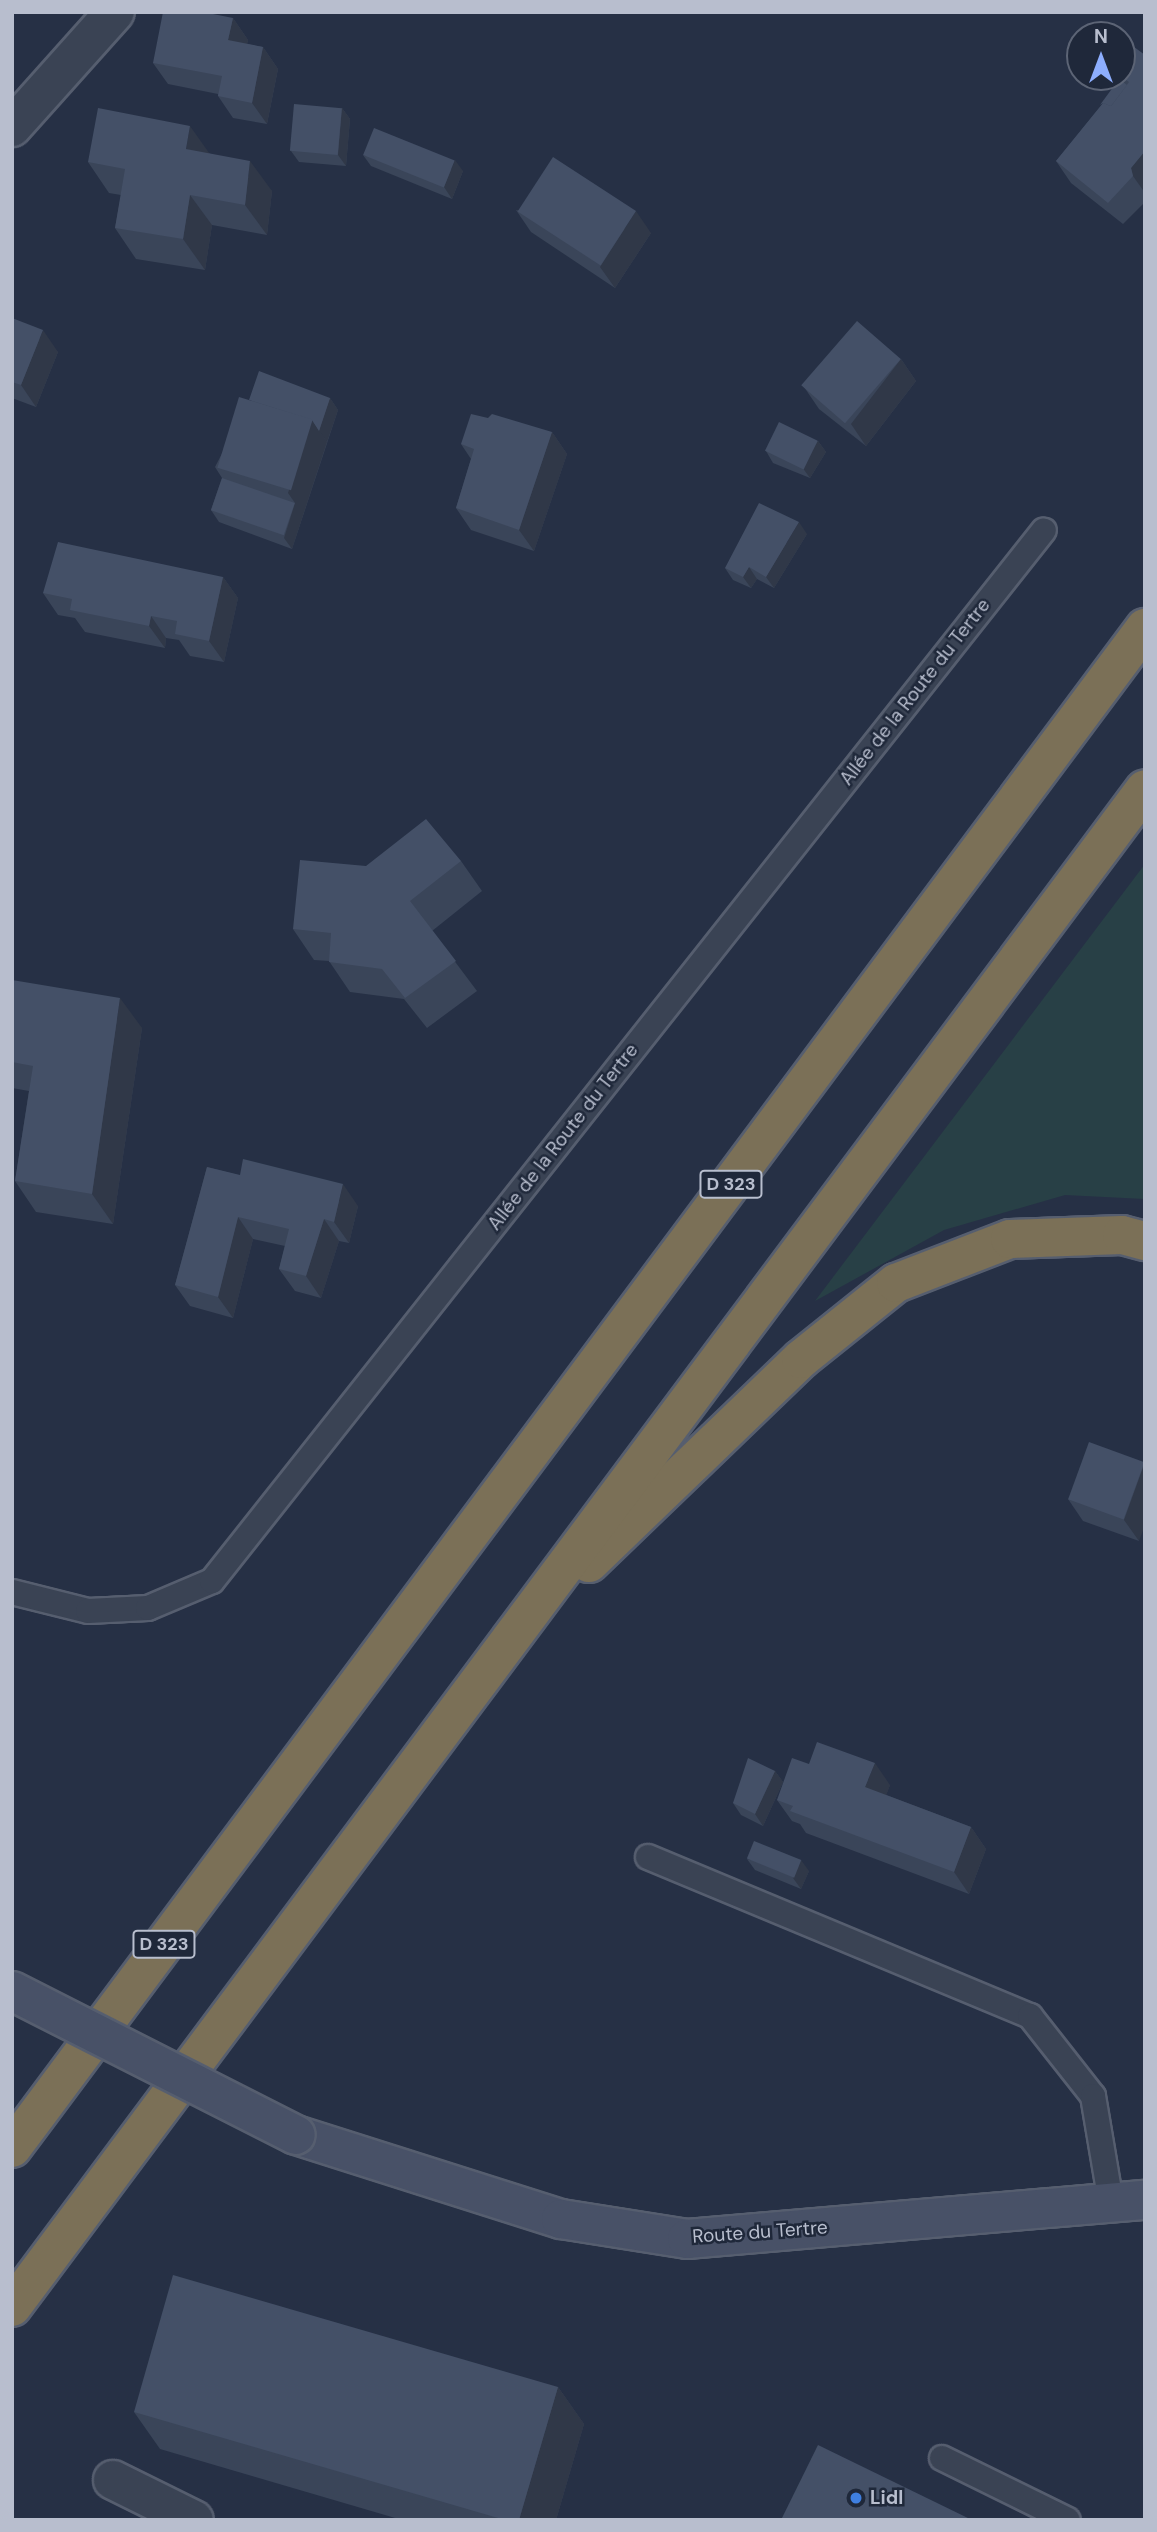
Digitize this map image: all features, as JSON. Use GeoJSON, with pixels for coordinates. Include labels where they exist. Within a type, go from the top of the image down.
{"type":"FeatureCollection","features":[{"type":"Feature","properties":{"kind":"highway","name":"D 323"},"geometry":{"type":"LineString","coordinates":[[12,2148],[1145,628]]}},
{"type":"Feature","properties":{"kind":"highway"},"geometry":{"type":"LineString","coordinates":[[12,2307],[1145,789]]}},
{"type":"Feature","properties":{"kind":"highway"},"geometry":{"type":"LineString","coordinates":[[507,1642],[801,1359],[896,1283],[1010,1239],[1122,1235],[1145,1241]]}},
{"type":"Feature","properties":{"kind":"highway"},"geometry":{"type":"LineString","coordinates":[[12,2113],[316,1740]]}},
{"type":"Feature","properties":{"kind":"street"},"geometry":{"type":"LineString","coordinates":[[12,127],[115,12]]}},
{"type":"Feature","properties":{"kind":"street","name":"Route du Tertre"},"geometry":{"type":"LineString","coordinates":[[12,1991],[296,2135],[561,2219],[687,2239],[1128,2201]]}},
{"type":"Feature","properties":{"kind":"street"},"geometry":{"type":"LineString","coordinates":[[114,2480],[194,2520]]}},
{"type":"Feature","properties":{"kind":"lane","name":"Allée de la Route du Tertre"},"geometry":{"type":"LineString","coordinates":[[12,1592],[88,1611],[136,1609],[212,1581],[1044,530]]}},
{"type":"Feature","properties":{"kind":"lane","name":"Route du Tertre"},"geometry":{"type":"LineString","coordinates":[[648,1857],[1030,2016],[1093,2096],[1128,2201]]}},
{"type":"Feature","properties":{"kind":"lane"},"geometry":{"type":"LineString","coordinates":[[942,2458],[1069,2520]]}},
{"type":"Feature","properties":{"kind":"green space"},"geometry":{"type":"Polygon","coordinates":[[[1145,864],[1145,1199],[1065,1195],[944,1230],[815,1301],[1145,864]]]}},
{"type":"Feature","properties":{"kind":"building"},"geometry":{"type":"Polygon","coordinates":[[[163,12],[203,12],[233,18],[228,40],[263,47],[252,103],[218,96],[222,76],[153,63],[163,12]]]}},
{"type":"Feature","properties":{"kind":"building"},"geometry":{"type":"Polygon","coordinates":[[[1136,48],[1145,55],[1145,151],[1131,168],[1133,176],[1108,203],[1056,161],[1103,103],[1111,106],[1122,91],[1136,91],[1136,48]]]}},
{"type":"Feature","properties":{"kind":"building"},"geometry":{"type":"Polygon","coordinates":[[[1110,91],[1122,91],[1111,106],[1103,103],[1100,105],[1110,91]]]}},
{"type":"Feature","properties":{"kind":"building"},"geometry":{"type":"Polygon","coordinates":[[[294,104],[342,108],[338,155],[290,151],[294,104]]]}},
{"type":"Feature","properties":{"kind":"building"},"geometry":{"type":"Polygon","coordinates":[[[98,108],[190,126],[186,149],[250,161],[245,205],[190,195],[183,239],[115,228],[125,169],[88,162],[98,108]]]}},
{"type":"Feature","properties":{"kind":"building"},"geometry":{"type":"Polygon","coordinates":[[[374,128],[455,161],[444,187],[363,155],[374,128]]]}},
{"type":"Feature","properties":{"kind":"building"},"geometry":{"type":"Polygon","coordinates":[[[553,157],[636,211],[601,265],[518,212],[553,157]]]}},
{"type":"Feature","properties":{"kind":"building"},"geometry":{"type":"Polygon","coordinates":[[[12,318],[43,330],[21,385],[12,382],[12,318]]]}},
{"type":"Feature","properties":{"kind":"building"},"geometry":{"type":"Polygon","coordinates":[[[857,321],[901,359],[845,423],[801,385],[857,321]]]}},
{"type":"Feature","properties":{"kind":"building"},"geometry":{"type":"Polygon","coordinates":[[[259,371],[330,398],[319,431],[312,420],[249,400],[259,371]]]}},
{"type":"Feature","properties":{"kind":"building"},"geometry":{"type":"Polygon","coordinates":[[[239,397],[313,420],[291,490],[217,468],[239,397]]]}},
{"type":"Feature","properties":{"kind":"building"},"geometry":{"type":"Polygon","coordinates":[[[471,414],[488,418],[492,414],[552,432],[519,530],[456,508],[474,449],[461,444],[471,414]]]}},
{"type":"Feature","properties":{"kind":"building"},"geometry":{"type":"Polygon","coordinates":[[[779,422],[818,441],[804,470],[765,451],[779,422]]]}},
{"type":"Feature","properties":{"kind":"building"},"geometry":{"type":"Polygon","coordinates":[[[222,478],[295,503],[284,535],[211,510],[222,478]]]}},
{"type":"Feature","properties":{"kind":"building"},"geometry":{"type":"Polygon","coordinates":[[[759,503],[799,522],[766,577],[749,567],[743,577],[725,568],[759,503]]]}},
{"type":"Feature","properties":{"kind":"building"},"geometry":{"type":"Polygon","coordinates":[[[58,542],[223,577],[209,641],[175,634],[177,621],[151,616],[149,626],[70,610],[72,599],[43,593],[58,542]]]}},
{"type":"Feature","properties":{"kind":"building"},"geometry":{"type":"Polygon","coordinates":[[[426,819],[461,861],[410,901],[456,961],[405,998],[382,969],[329,962],[331,933],[293,929],[300,860],[366,866],[426,819]]]}},
{"type":"Feature","properties":{"kind":"building"},"geometry":{"type":"Polygon","coordinates":[[[12,980],[120,998],[92,1194],[15,1181],[33,1066],[12,1062],[12,980]]]}},
{"type":"Feature","properties":{"kind":"building"},"geometry":{"type":"Polygon","coordinates":[[[243,1159],[343,1184],[334,1222],[324,1219],[306,1276],[279,1269],[289,1229],[238,1217],[218,1297],[175,1285],[207,1167],[240,1175],[243,1159]]]}},
{"type":"Feature","properties":{"kind":"building"},"geometry":{"type":"Polygon","coordinates":[[[1089,1442],[1144,1462],[1124,1520],[1068,1499],[1089,1442]]]}},
{"type":"Feature","properties":{"kind":"building"},"geometry":{"type":"Polygon","coordinates":[[[817,1742],[875,1763],[865,1787],[971,1827],[954,1872],[790,1811],[793,1806],[777,1800],[792,1758],[809,1764],[817,1742]]]}},
{"type":"Feature","properties":{"kind":"building"},"geometry":{"type":"Polygon","coordinates":[[[748,1758],[775,1771],[755,1814],[733,1803],[748,1758]]]}},
{"type":"Feature","properties":{"kind":"building"},"geometry":{"type":"Polygon","coordinates":[[[754,1841],[801,1860],[794,1878],[747,1859],[754,1841]]]}},
{"type":"Feature","properties":{"kind":"building"},"geometry":{"type":"Polygon","coordinates":[[[173,2275],[558,2387],[519,2520],[505,2520],[134,2412],[173,2275]]]}},
{"type":"Feature","properties":{"kind":"building"},"geometry":{"type":"Polygon","coordinates":[[[818,2445],[972,2520],[781,2520],[818,2445]]]}},
{"type":"Feature","properties":{"kind":"place","name":"Lidl"},"geometry":{"type":"Point","coordinates":[856,2498]}}]}
